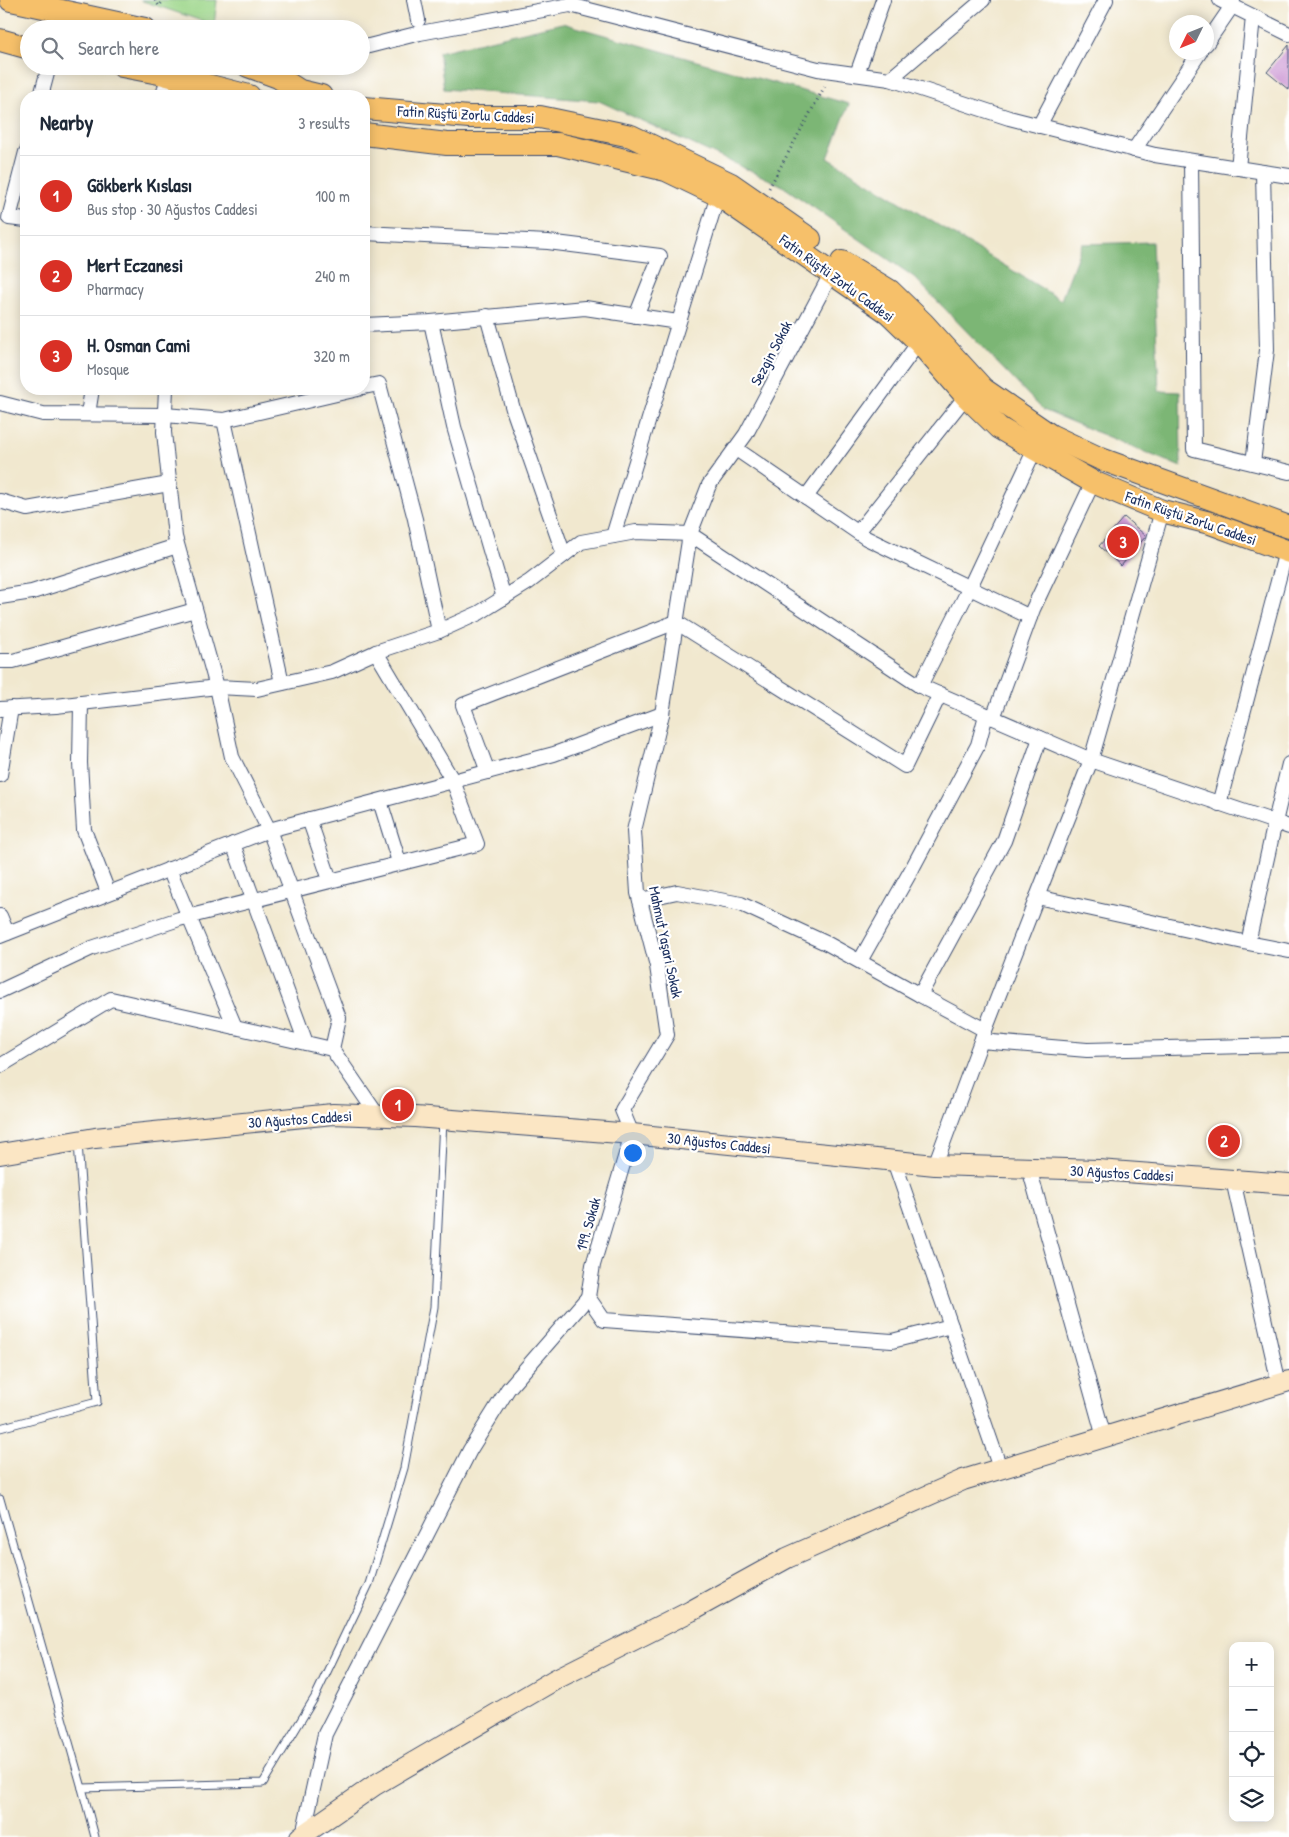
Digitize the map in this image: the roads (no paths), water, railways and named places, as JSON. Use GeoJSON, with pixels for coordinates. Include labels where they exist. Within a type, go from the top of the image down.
{"type":"FeatureCollection","features":[{"type":"Feature","properties":{"kind":"main road"},"geometry":{"type":"LineString","coordinates":[[11,0],[103,20]]}},
{"type":"Feature","properties":{"kind":"main road"},"geometry":{"type":"LineString","coordinates":[[0,40],[20,46]]}},
{"type":"Feature","properties":{"kind":"main road"},"geometry":{"type":"LineString","coordinates":[[142,75],[166,86],[199,90]]}},
{"type":"Feature","properties":{"kind":"main road"},"geometry":{"type":"LineString","coordinates":[[272,75],[278,77],[296,90]]}},
{"type":"Feature","properties":{"kind":"main road","name":"Fatin Rüştü Zorlu Caddesi"},"geometry":{"type":"LineString","coordinates":[[370,109],[469,117],[540,117],[631,136],[731,184],[844,264],[890,291],[923,323],[983,389],[1050,435],[1101,459],[1288,525]]}},
{"type":"Feature","properties":{"kind":"main road","name":"Fatin Rüştü Zorlu Caddesi"},"geometry":{"type":"LineString","coordinates":[[370,135],[447,144],[558,144],[666,170],[718,195],[889,313],[919,342],[966,396],[999,428],[1093,482],[1162,510],[1210,523],[1287,552]]}},
{"type":"Feature","properties":{"kind":"main road","name":"30 Ağustos Caddesi"},"geometry":{"type":"LineString","coordinates":[[0,1154],[78,1141],[333,1114],[632,1134],[935,1165],[1029,1168],[1289,1184]]}},
{"type":"Feature","properties":{"kind":"main road"},"geometry":{"type":"LineString","coordinates":[[302,1836],[375,1785],[556,1679],[691,1611],[787,1558],[963,1480],[1284,1382]]}},
{"type":"Feature","properties":{"kind":"street"},"geometry":{"type":"LineString","coordinates":[[414,0],[418,20]]}},
{"type":"Feature","properties":{"kind":"street"},"geometry":{"type":"LineString","coordinates":[[857,74],[883,0]]}},
{"type":"Feature","properties":{"kind":"street"},"geometry":{"type":"LineString","coordinates":[[890,78],[983,0]]}},
{"type":"Feature","properties":{"kind":"street"},"geometry":{"type":"LineString","coordinates":[[1039,126],[1106,0]]}},
{"type":"Feature","properties":{"kind":"street"},"geometry":{"type":"LineString","coordinates":[[1214,29],[1228,2],[1253,17],[1289,34]]}},
{"type":"Feature","properties":{"kind":"street"},"geometry":{"type":"LineString","coordinates":[[370,46],[420,33],[570,5],[833,71],[890,78],[1039,126],[1134,150],[1289,176]]}},
{"type":"Feature","properties":{"kind":"street"},"geometry":{"type":"LineString","coordinates":[[1238,168],[1253,17]]}},
{"type":"Feature","properties":{"kind":"street"},"geometry":{"type":"LineString","coordinates":[[1134,150],[1195,60]]}},
{"type":"Feature","properties":{"kind":"street"},"geometry":{"type":"LineString","coordinates":[[42,90],[46,75]]}},
{"type":"Feature","properties":{"kind":"street"},"geometry":{"type":"LineString","coordinates":[[1191,160],[1194,449],[1289,472]]}},
{"type":"Feature","properties":{"kind":"street"},"geometry":{"type":"LineString","coordinates":[[1253,463],[1267,350],[1263,172]]}},
{"type":"Feature","properties":{"kind":"street"},"geometry":{"type":"LineString","coordinates":[[20,175],[9,218],[20,219]]}},
{"type":"Feature","properties":{"kind":"street"},"geometry":{"type":"LineString","coordinates":[[612,536],[718,195]]}},
{"type":"Feature","properties":{"kind":"street"},"geometry":{"type":"LineString","coordinates":[[370,233],[548,242],[660,256],[636,316]]}},
{"type":"Feature","properties":{"kind":"street","name":"Sezgin Sokak"},"geometry":{"type":"LineString","coordinates":[[690,534],[709,486],[746,434],[832,272]]}},
{"type":"Feature","properties":{"kind":"street"},"geometry":{"type":"LineString","coordinates":[[370,324],[431,322],[585,308],[678,322]]}},
{"type":"Feature","properties":{"kind":"street"},"geometry":{"type":"LineString","coordinates":[[487,316],[513,409],[564,555]]}},
{"type":"Feature","properties":{"kind":"street"},"geometry":{"type":"LineString","coordinates":[[431,322],[454,427],[504,598]]}},
{"type":"Feature","properties":{"kind":"street"},"geometry":{"type":"LineString","coordinates":[[806,497],[919,342]]}},
{"type":"Feature","properties":{"kind":"street"},"geometry":{"type":"LineString","coordinates":[[370,386],[379,384],[415,519],[439,631]]}},
{"type":"Feature","properties":{"kind":"street"},"geometry":{"type":"LineString","coordinates":[[88,414],[91,395]]}},
{"type":"Feature","properties":{"kind":"street"},"geometry":{"type":"LineString","coordinates":[[166,395],[164,432],[177,546],[217,687],[232,757],[269,830],[339,1018],[332,1049]]}},
{"type":"Feature","properties":{"kind":"street"},"geometry":{"type":"LineString","coordinates":[[0,403],[43,414],[165,415],[224,420],[332,395]]}},
{"type":"Feature","properties":{"kind":"street"},"geometry":{"type":"LineString","coordinates":[[858,532],[966,396]]}},
{"type":"Feature","properties":{"kind":"street"},"geometry":{"type":"LineString","coordinates":[[224,420],[282,683]]}},
{"type":"Feature","properties":{"kind":"street"},"geometry":{"type":"LineString","coordinates":[[736,449],[858,532],[969,589],[1030,617]]}},
{"type":"Feature","properties":{"kind":"street"},"geometry":{"type":"LineString","coordinates":[[920,686],[969,589],[1035,449]]}},
{"type":"Feature","properties":{"kind":"street"},"geometry":{"type":"LineString","coordinates":[[860,962],[914,867],[978,745],[1030,617],[1093,482]]}},
{"type":"Feature","properties":{"kind":"street"},"geometry":{"type":"LineString","coordinates":[[0,501],[27,509],[169,484]]}},
{"type":"Feature","properties":{"kind":"street"},"geometry":{"type":"LineString","coordinates":[[935,1165],[983,1036],[1091,760],[1162,510]]}},
{"type":"Feature","properties":{"kind":"street"},"geometry":{"type":"LineString","coordinates":[[0,775],[5,709],[81,703],[217,687],[257,689],[332,672],[376,652],[439,631],[479,614],[529,582],[581,542],[636,532],[690,534],[920,686],[1091,760],[1289,827]]}},
{"type":"Feature","properties":{"kind":"street","name":"Mahmut Yaşari Sokak"},"geometry":{"type":"LineString","coordinates":[[632,1134],[622,1110],[667,1035],[657,966],[640,900],[634,831],[662,714],[690,534]]}},
{"type":"Feature","properties":{"kind":"street"},"geometry":{"type":"LineString","coordinates":[[0,597],[32,592],[177,546]]}},
{"type":"Feature","properties":{"kind":"street"},"geometry":{"type":"LineString","coordinates":[[1219,804],[1287,552]]}},
{"type":"Feature","properties":{"kind":"street"},"geometry":{"type":"LineString","coordinates":[[0,661],[12,661],[195,610]]}},
{"type":"Feature","properties":{"kind":"street"},"geometry":{"type":"LineString","coordinates":[[488,772],[463,705],[676,622],[905,766],[940,694]]}},
{"type":"Feature","properties":{"kind":"street"},"geometry":{"type":"LineString","coordinates":[[0,992],[92,948],[188,916],[477,844],[453,781],[376,652]]}},
{"type":"Feature","properties":{"kind":"street"},"geometry":{"type":"LineString","coordinates":[[81,703],[80,763],[84,830],[108,892]]}},
{"type":"Feature","properties":{"kind":"street"},"geometry":{"type":"LineString","coordinates":[[0,916],[4,934],[269,830],[554,754],[662,714]]}},
{"type":"Feature","properties":{"kind":"street"},"geometry":{"type":"LineString","coordinates":[[920,995],[1004,840],[1040,738]]}},
{"type":"Feature","properties":{"kind":"street"},"geometry":{"type":"LineString","coordinates":[[1248,943],[1289,764]]}},
{"type":"Feature","properties":{"kind":"street"},"geometry":{"type":"LineString","coordinates":[[380,800],[399,862]]}},
{"type":"Feature","properties":{"kind":"street"},"geometry":{"type":"LineString","coordinates":[[309,819],[330,880]]}},
{"type":"Feature","properties":{"kind":"street"},"geometry":{"type":"LineString","coordinates":[[233,844],[306,1043]]}},
{"type":"Feature","properties":{"kind":"street"},"geometry":{"type":"LineString","coordinates":[[169,868],[236,1027]]}},
{"type":"Feature","properties":{"kind":"street"},"geometry":{"type":"LineString","coordinates":[[640,900],[677,892],[741,904],[828,944],[920,995],[983,1036],[1087,1050],[1289,1046]]}},
{"type":"Feature","properties":{"kind":"street"},"geometry":{"type":"LineString","coordinates":[[1037,897],[1289,951]]}},
{"type":"Feature","properties":{"kind":"street"},"geometry":{"type":"LineString","coordinates":[[0,1066],[110,999],[332,1049],[378,1116]]}},
{"type":"Feature","properties":{"kind":"street","name":"199. Sokak"},"geometry":{"type":"LineString","coordinates":[[588,1297],[593,1265],[632,1134]]}},
{"type":"Feature","properties":{"kind":"street"},"geometry":{"type":"LineString","coordinates":[[894,1161],[1000,1468]]}},
{"type":"Feature","properties":{"kind":"street"},"geometry":{"type":"LineString","coordinates":[[1029,1168],[1104,1437]]}},
{"type":"Feature","properties":{"kind":"street"},"geometry":{"type":"LineString","coordinates":[[1233,1180],[1284,1382]]}},
{"type":"Feature","properties":{"kind":"street"},"geometry":{"type":"LineString","coordinates":[[302,1836],[325,1734],[470,1450],[508,1389],[588,1297],[604,1320],[892,1342],[951,1326]]}},
{"type":"Feature","properties":{"kind":"lane"},"geometry":{"type":"LineString","coordinates":[[82,1788],[263,1783],[315,1697],[369,1584],[404,1468],[434,1307],[443,1120]]}},
{"type":"Feature","properties":{"kind":"lane"},"geometry":{"type":"LineString","coordinates":[[0,1428],[97,1402],[78,1141]]}},
{"type":"Feature","properties":{"kind":"lane"},"geometry":{"type":"LineString","coordinates":[[0,1499],[95,1837]]}},
{"type":"Feature","properties":{"kind":"place","name":"H. Osman Cami"},"geometry":{"type":"Point","coordinates":[1123,542]}},
{"type":"Feature","properties":{"kind":"place","name":"Gökberk Kıslası"},"geometry":{"type":"Point","coordinates":[398,1105]}},
{"type":"Feature","properties":{"kind":"place","name":"Mert Eczanesi"},"geometry":{"type":"Point","coordinates":[1224,1141]}}]}
